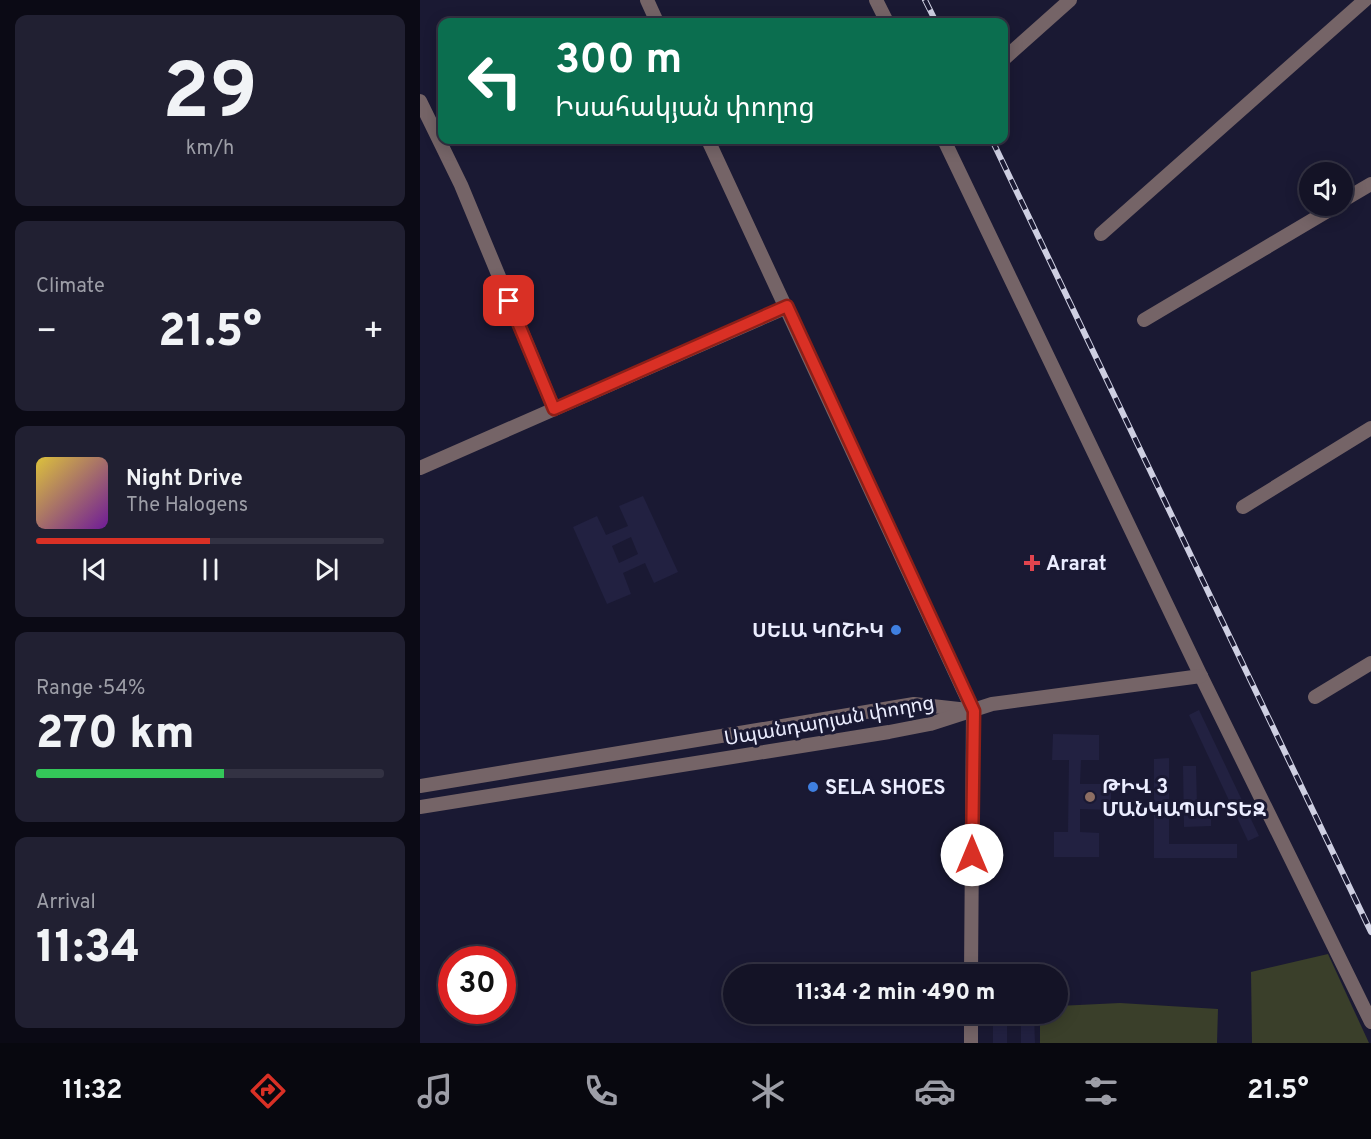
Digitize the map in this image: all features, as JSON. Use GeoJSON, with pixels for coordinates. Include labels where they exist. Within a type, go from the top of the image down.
{"type":"FeatureCollection","features":[{"type":"Feature","properties":{"kind":"street"},"geometry":{"type":"LineString","coordinates":[[647,0],[655,18]]}},
{"type":"Feature","properties":{"kind":"street"},"geometry":{"type":"LineString","coordinates":[[876,0],[885,18]]}},
{"type":"Feature","properties":{"kind":"street"},"geometry":{"type":"LineString","coordinates":[[1008,55],[1070,0]]}},
{"type":"Feature","properties":{"kind":"street"},"geometry":{"type":"LineString","coordinates":[[1101,234],[1365,0]]}},
{"type":"Feature","properties":{"kind":"street"},"geometry":{"type":"LineString","coordinates":[[420,101],[438,138]]}},
{"type":"Feature","properties":{"kind":"street"},"geometry":{"type":"LineString","coordinates":[[441,144],[461,185],[554,409]]}},
{"type":"Feature","properties":{"kind":"street"},"geometry":{"type":"LineString","coordinates":[[710,144],[974,711],[971,964]]}},
{"type":"Feature","properties":{"kind":"street"},"geometry":{"type":"LineString","coordinates":[[946,144],[1201,676],[1371,1022]]}},
{"type":"Feature","properties":{"kind":"street"},"geometry":{"type":"LineString","coordinates":[[1353,195],[1371,184]]}},
{"type":"Feature","properties":{"kind":"street"},"geometry":{"type":"LineString","coordinates":[[1144,320],[1319,216]]}},
{"type":"Feature","properties":{"kind":"street"},"geometry":{"type":"LineString","coordinates":[[420,468],[787,306]]}},
{"type":"Feature","properties":{"kind":"street"},"geometry":{"type":"LineString","coordinates":[[1244,507],[1371,428]]}},
{"type":"Feature","properties":{"kind":"street"},"geometry":{"type":"LineString","coordinates":[[1316,697],[1371,663]]}},
{"type":"Feature","properties":{"kind":"street"},"geometry":{"type":"LineString","coordinates":[[974,711],[992,704],[1201,676]]}},
{"type":"Feature","properties":{"kind":"street","name":"Սպանդարյան փողոց"},"geometry":{"type":"LineString","coordinates":[[420,786],[914,704],[974,711]]}},
{"type":"Feature","properties":{"kind":"street","name":"Սպանդարյան փողոց"},"geometry":{"type":"LineString","coordinates":[[420,807],[889,732],[930,724],[974,711]]}},
{"type":"Feature","properties":{"kind":"street"},"geometry":{"type":"LineString","coordinates":[[971,1024],[971,1043]]}},
{"type":"Feature","properties":{"kind":"shaded area"},"geometry":{"type":"Polygon","coordinates":[[[643,496],[678,572],[654,583],[645,563],[623,573],[631,594],[607,604],[573,527],[597,516],[606,535],[628,526],[619,506],[643,496]],[[631,537],[612,546],[619,563],[638,554],[631,537]]]}},
{"type":"Feature","properties":{"kind":"shaded area"},"geometry":{"type":"Polygon","coordinates":[[[1199,710],[1259,836],[1248,841],[1189,715],[1199,710]]]}},
{"type":"Feature","properties":{"kind":"shaded area","name":"ԹԻՎ 3 ՄԱՆԿԱՊԱՐՏԵԶ"},"geometry":{"type":"Polygon","coordinates":[[[1053,734],[1099,735],[1099,760],[1081,760],[1080,784],[1111,784],[1111,810],[1080,809],[1080,832],[1099,833],[1099,857],[1054,857],[1054,832],[1068,832],[1069,760],[1052,760],[1053,734]]]}},
{"type":"Feature","properties":{"kind":"shaded area"},"geometry":{"type":"Polygon","coordinates":[[[1169,758],[1169,844],[1237,844],[1237,858],[1154,858],[1154,759],[1169,758]]]}},
{"type":"Feature","properties":{"kind":"shaded area"},"geometry":{"type":"Polygon","coordinates":[[[1183,766],[1196,766],[1197,805],[1211,806],[1211,826],[1184,827],[1183,766]]]}},
{"type":"Feature","properties":{"kind":"shaded area"},"geometry":{"type":"Polygon","coordinates":[[[993,1024],[1007,1024],[1007,1043],[993,1043],[993,1024]]]}},
{"type":"Feature","properties":{"kind":"shaded area"},"geometry":{"type":"Polygon","coordinates":[[[1021,1024],[1034,1024],[1035,1043],[1021,1043],[1021,1024]]]}},
{"type":"Feature","properties":{"kind":"green space"},"geometry":{"type":"Polygon","coordinates":[[[1328,954],[1369,1043],[1252,1043],[1251,972],[1328,954]]]}},
{"type":"Feature","properties":{"kind":"green space"},"geometry":{"type":"Polygon","coordinates":[[[1120,1003],[1218,1009],[1217,1043],[1040,1043],[1040,1024],[1068,1024],[1068,1006],[1120,1003]]]}},
{"type":"Feature","properties":{"kind":"railway"},"geometry":{"type":"LineString","coordinates":[[925,0],[934,18]]}},
{"type":"Feature","properties":{"kind":"railway"},"geometry":{"type":"LineString","coordinates":[[994,144],[1371,932]]}},
{"type":"Feature","properties":{"kind":"place","name":"Ararat"},"geometry":{"type":"Point","coordinates":[1032,563]}},
{"type":"Feature","properties":{"kind":"place","name":"ՍԵԼԱ ԿՈՇԻԿ"},"geometry":{"type":"Point","coordinates":[896,630]}},
{"type":"Feature","properties":{"kind":"place","name":"SELA SHOES"},"geometry":{"type":"Point","coordinates":[813,787]}},
{"type":"Feature","properties":{"kind":"place","name":"ԹԻՎ 3 ՄԱՆԿԱՊԱՐՏԵԶ"},"geometry":{"type":"Point","coordinates":[1090,797]}},
{"type":"Feature","properties":{"kind":"route"},"geometry":{"type":"LineString","coordinates":[[509,301],[554,409],[787,306],[974,711],[972,855]]}}]}
